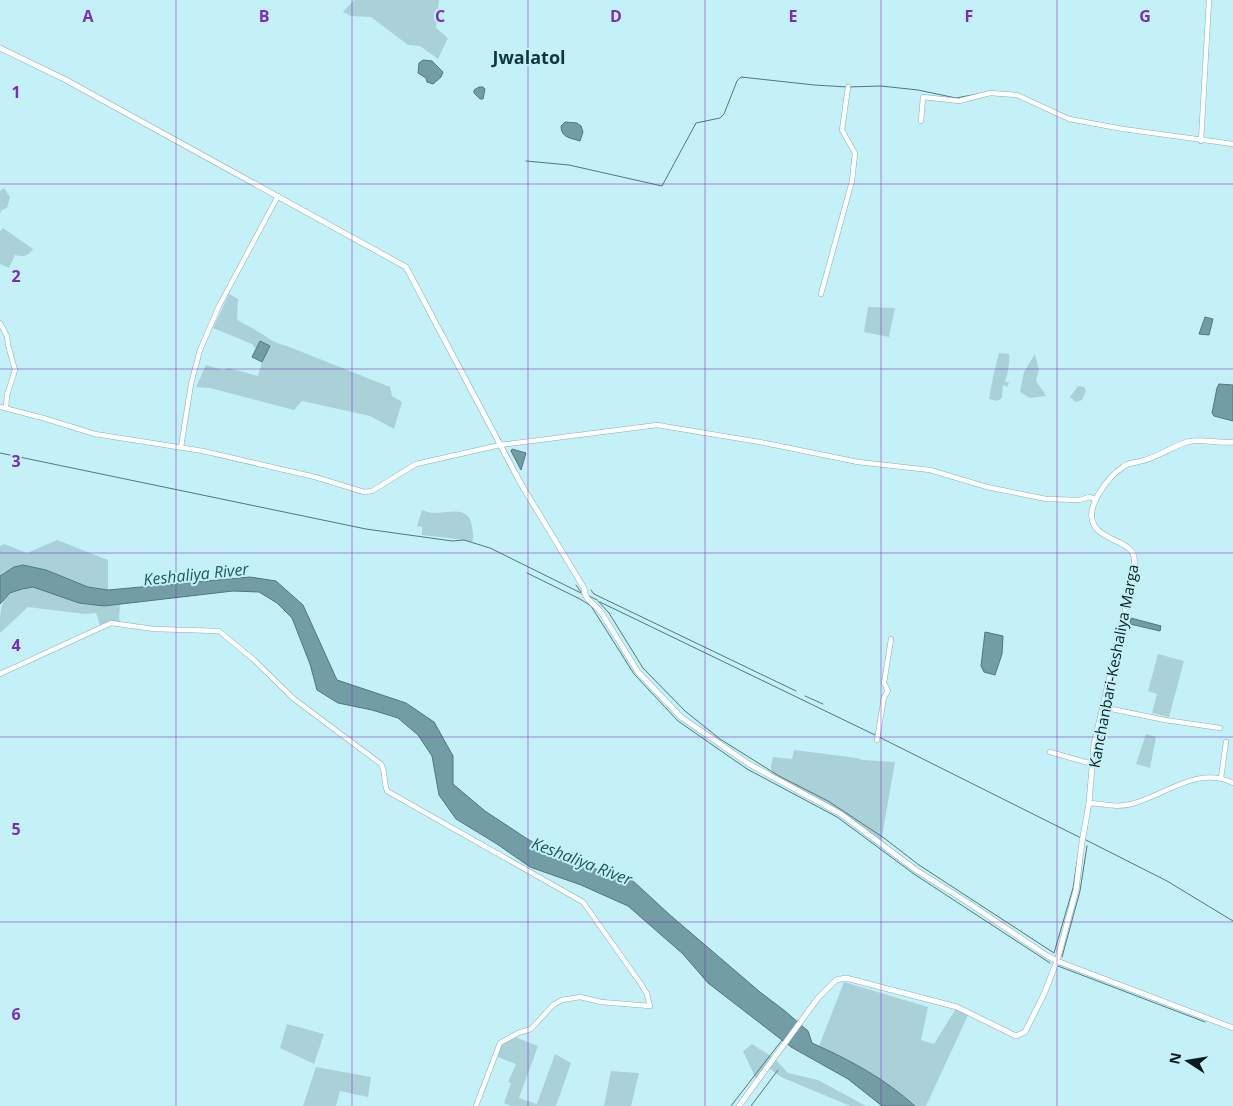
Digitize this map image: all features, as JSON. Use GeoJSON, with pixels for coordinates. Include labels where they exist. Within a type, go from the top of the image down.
{"type":"FeatureCollection","features":[{"type":"Feature","properties":{"kind":"street"},"geometry":{"type":"LineString","coordinates":[[1201,141],[1209,0]]}},
{"type":"Feature","properties":{"kind":"street"},"geometry":{"type":"LineString","coordinates":[[0,48],[66,80],[406,267],[521,484],[584,588],[584,595],[601,612],[638,672],[681,717],[748,764],[841,814],[916,870],[1046,955],[1057,961],[1233,1028]]}},
{"type":"Feature","properties":{"kind":"street"},"geometry":{"type":"LineString","coordinates":[[821,294],[852,181],[855,153],[842,130],[848,87]]}},
{"type":"Feature","properties":{"kind":"street"},"geometry":{"type":"LineString","coordinates":[[921,121],[924,97],[959,101],[990,93],[1018,95],[1069,119],[1201,141],[1233,144]]}},
{"type":"Feature","properties":{"kind":"street"},"geometry":{"type":"LineString","coordinates":[[181,447],[200,350],[219,306],[278,196]]}},
{"type":"Feature","properties":{"kind":"street"},"geometry":{"type":"LineString","coordinates":[[0,322],[7,336],[16,370],[6,395],[6,408]]}},
{"type":"Feature","properties":{"kind":"street"},"geometry":{"type":"LineString","coordinates":[[0,407],[95,434],[202,451],[315,477],[364,492],[372,491],[416,464],[500,445],[657,425],[765,443],[858,462],[930,470],[987,488],[1046,499],[1080,500],[1089,497],[1096,499]]}},
{"type":"Feature","properties":{"kind":"street","name":"Kanchanbari-Keshaliya Marga"},"geometry":{"type":"LineString","coordinates":[[739,1106],[818,998],[836,980],[846,978],[957,1007],[1016,1036],[1025,1032],[1044,994],[1057,961],[1076,890],[1089,804],[1094,744],[1134,572],[1134,555],[1125,546],[1098,532],[1092,522],[1093,506],[1098,493],[1124,466],[1145,460],[1187,442],[1203,440],[1233,442]]}},
{"type":"Feature","properties":{"kind":"street"},"geometry":{"type":"LineString","coordinates":[[0,674],[111,623],[154,629],[219,631],[294,699],[382,764],[385,770],[383,781],[387,790],[583,902],[641,984],[647,994],[650,1006],[601,1002],[580,997],[558,1002],[531,1029],[518,1033],[500,1043],[476,1106]]}},
{"type":"Feature","properties":{"kind":"street"},"geometry":{"type":"LineString","coordinates":[[877,740],[884,698],[888,691],[884,683],[891,638]]}},
{"type":"Feature","properties":{"kind":"street"},"geometry":{"type":"LineString","coordinates":[[1102,707],[1165,720],[1220,728]]}},
{"type":"Feature","properties":{"kind":"street"},"geometry":{"type":"LineString","coordinates":[[1221,778],[1226,742]]}},
{"type":"Feature","properties":{"kind":"street"},"geometry":{"type":"LineString","coordinates":[[1050,752],[1092,764]]}},
{"type":"Feature","properties":{"kind":"street"},"geometry":{"type":"LineString","coordinates":[[1089,804],[1114,806],[1133,804],[1191,780],[1214,777],[1233,783]]}},
{"type":"Feature","properties":{"kind":"shaded area"},"geometry":{"type":"Polygon","coordinates":[[[354,0],[439,0],[436,28],[448,38],[438,59],[420,46],[408,45],[371,17],[351,16],[343,12],[354,0]]]}},
{"type":"Feature","properties":{"kind":"shaded area"},"geometry":{"type":"Polygon","coordinates":[[[423,60],[432,61],[443,72],[441,77],[433,84],[427,82],[426,78],[418,73],[419,63],[423,60]]]}},
{"type":"Feature","properties":{"kind":"shaded area"},"geometry":{"type":"Polygon","coordinates":[[[479,87],[485,89],[483,99],[480,99],[474,93],[474,90],[479,87]]]}},
{"type":"Feature","properties":{"kind":"shaded area"},"geometry":{"type":"Polygon","coordinates":[[[565,122],[577,123],[581,126],[583,132],[580,141],[567,137],[563,133],[561,126],[565,122]]]}},
{"type":"Feature","properties":{"kind":"shaded area"},"geometry":{"type":"Polygon","coordinates":[[[4,188],[10,197],[7,208],[0,213],[0,191],[4,188]]]}},
{"type":"Feature","properties":{"kind":"shaded area"},"geometry":{"type":"Polygon","coordinates":[[[3,228],[33,249],[25,256],[15,255],[9,268],[0,264],[0,231],[3,228]]]}},
{"type":"Feature","properties":{"kind":"shaded area"},"geometry":{"type":"Polygon","coordinates":[[[229,294],[238,299],[237,319],[270,339],[390,387],[392,396],[402,402],[394,429],[370,416],[302,401],[294,410],[210,388],[196,387],[206,365],[223,370],[229,368],[258,376],[270,346],[260,341],[256,349],[252,344],[213,328],[229,294]]]}},
{"type":"Feature","properties":{"kind":"shaded area"},"geometry":{"type":"Polygon","coordinates":[[[868,307],[895,308],[889,337],[864,332],[868,307]]]}},
{"type":"Feature","properties":{"kind":"shaded area"},"geometry":{"type":"Polygon","coordinates":[[[1205,317],[1213,319],[1209,335],[1199,334],[1205,317]]]}},
{"type":"Feature","properties":{"kind":"shaded area"},"geometry":{"type":"Polygon","coordinates":[[[260,341],[270,346],[262,362],[252,357],[260,341]]]}},
{"type":"Feature","properties":{"kind":"shaded area"},"geometry":{"type":"Polygon","coordinates":[[[999,353],[1009,354],[1005,381],[1009,383],[1007,387],[1003,385],[1002,398],[997,401],[989,399],[999,353]]]}},
{"type":"Feature","properties":{"kind":"shaded area"},"geometry":{"type":"Polygon","coordinates":[[[1035,354],[1039,370],[1036,380],[1046,396],[1030,398],[1020,392],[1024,372],[1035,354]]]}},
{"type":"Feature","properties":{"kind":"shaded area"},"geometry":{"type":"Polygon","coordinates":[[[1219,384],[1233,385],[1233,421],[1214,416],[1212,413],[1219,384]]]}},
{"type":"Feature","properties":{"kind":"shaded area"},"geometry":{"type":"Polygon","coordinates":[[[1078,386],[1084,387],[1086,391],[1082,400],[1076,402],[1070,397],[1078,386]]]}},
{"type":"Feature","properties":{"kind":"shaded area"},"geometry":{"type":"Polygon","coordinates":[[[512,449],[526,453],[521,470],[511,451],[512,449]]]}},
{"type":"Feature","properties":{"kind":"shaded area"},"geometry":{"type":"Polygon","coordinates":[[[422,510],[434,513],[463,513],[470,520],[473,536],[472,542],[422,535],[422,527],[417,526],[422,510]]]}},
{"type":"Feature","properties":{"kind":"shaded area"},"geometry":{"type":"Polygon","coordinates":[[[57,540],[108,560],[108,590],[88,587],[46,570],[4,572],[0,576],[0,546],[4,544],[27,553],[57,540]]]}},
{"type":"Feature","properties":{"kind":"shaded area"},"geometry":{"type":"Polygon","coordinates":[[[23,565],[46,570],[88,587],[108,590],[250,577],[276,581],[303,605],[337,680],[406,703],[434,722],[453,756],[453,784],[485,811],[529,840],[573,862],[632,880],[670,915],[808,1031],[812,1043],[866,1070],[915,1106],[882,1106],[848,1079],[791,1047],[708,983],[683,954],[628,906],[581,885],[530,867],[456,819],[439,795],[432,756],[418,735],[398,718],[338,703],[317,690],[310,664],[292,618],[277,603],[259,592],[233,591],[104,606],[79,603],[33,587],[10,593],[0,604],[0,576],[14,567],[23,565]]]}},
{"type":"Feature","properties":{"kind":"shaded area"},"geometry":{"type":"Polygon","coordinates":[[[33,587],[104,606],[120,605],[119,620],[123,625],[111,623],[101,628],[96,613],[85,614],[28,607],[0,633],[4,600],[14,592],[33,587]]]}},
{"type":"Feature","properties":{"kind":"shaded area"},"geometry":{"type":"Polygon","coordinates":[[[1131,618],[1161,626],[1160,631],[1130,624],[1131,618]]]}},
{"type":"Feature","properties":{"kind":"shaded area"},"geometry":{"type":"Polygon","coordinates":[[[985,632],[1003,636],[1002,654],[995,675],[984,672],[981,666],[985,632]]]}},
{"type":"Feature","properties":{"kind":"shaded area"},"geometry":{"type":"Polygon","coordinates":[[[1158,654],[1184,661],[1169,717],[1152,713],[1157,694],[1148,691],[1158,654]]]}},
{"type":"Feature","properties":{"kind":"shaded area"},"geometry":{"type":"Polygon","coordinates":[[[1146,734],[1156,737],[1150,768],[1136,764],[1146,734]]]}},
{"type":"Feature","properties":{"kind":"shaded area"},"geometry":{"type":"Polygon","coordinates":[[[794,750],[862,760],[895,762],[881,842],[841,814],[772,776],[771,766],[773,757],[792,759],[794,750]]]}},
{"type":"Feature","properties":{"kind":"shaded area"},"geometry":{"type":"Polygon","coordinates":[[[844,982],[928,1007],[921,1040],[934,1044],[957,1007],[969,1013],[926,1106],[915,1106],[870,1072],[819,1046],[844,982]]]}},
{"type":"Feature","properties":{"kind":"shaded area"},"geometry":{"type":"Polygon","coordinates":[[[287,1024],[324,1034],[314,1064],[280,1048],[287,1024]]]}},
{"type":"Feature","properties":{"kind":"shaded area"},"geometry":{"type":"Polygon","coordinates":[[[513,1036],[538,1046],[519,1098],[537,1104],[555,1054],[571,1063],[556,1106],[511,1106],[504,1103],[511,1083],[508,1082],[516,1064],[495,1056],[500,1043],[513,1036]]]}},
{"type":"Feature","properties":{"kind":"shaded area"},"geometry":{"type":"Polygon","coordinates":[[[752,1044],[774,1058],[788,1073],[818,1080],[866,1106],[850,1106],[781,1077],[767,1067],[757,1081],[743,1051],[752,1044]]]}},
{"type":"Feature","properties":{"kind":"shaded area"},"geometry":{"type":"Polygon","coordinates":[[[316,1067],[371,1077],[368,1097],[340,1091],[336,1106],[303,1106],[316,1067]]]}},
{"type":"Feature","properties":{"kind":"shaded area"},"geometry":{"type":"Polygon","coordinates":[[[611,1071],[639,1073],[631,1106],[604,1106],[611,1071]]]}},
{"type":"Feature","properties":{"kind":"waterway"},"geometry":{"type":"LineString","coordinates":[[526,161],[569,165],[662,186],[696,123],[720,118],[724,114],[737,81],[741,77],[814,85],[881,86],[918,90],[956,98],[983,93]]}},
{"type":"Feature","properties":{"kind":"waterway"},"geometry":{"type":"LineString","coordinates":[[0,453],[366,529],[452,541],[464,540],[490,548],[581,593]]}},
{"type":"Feature","properties":{"kind":"waterway"},"geometry":{"type":"LineString","coordinates":[[527,573],[591,606],[634,674],[678,721],[747,769],[837,817],[914,874],[1050,963]]}},
{"type":"Feature","properties":{"kind":"waterway"},"geometry":{"type":"LineString","coordinates":[[576,585],[581,592]]}},
{"type":"Feature","properties":{"kind":"waterway"},"geometry":{"type":"LineString","coordinates":[[591,590],[594,594],[796,691]]}},
{"type":"Feature","properties":{"kind":"waterway"},"geometry":{"type":"LineString","coordinates":[[589,596],[597,600]]}},
{"type":"Feature","properties":{"kind":"waterway"},"geometry":{"type":"LineString","coordinates":[[598,601],[609,613],[643,668],[685,711],[720,739],[779,776],[828,801],[884,838],[919,865],[1054,953],[1073,888],[1077,862]]}},
{"type":"Feature","properties":{"kind":"waterway"},"geometry":{"type":"LineString","coordinates":[[600,602],[875,735]]}},
{"type":"Feature","properties":{"kind":"waterway"},"geometry":{"type":"LineString","coordinates":[[805,696],[823,704]]}},
{"type":"Feature","properties":{"kind":"waterway"},"geometry":{"type":"LineString","coordinates":[[879,737],[1081,838]]}},
{"type":"Feature","properties":{"kind":"waterway"},"geometry":{"type":"LineString","coordinates":[[1086,840],[1167,881],[1233,921]]}},
{"type":"Feature","properties":{"kind":"waterway"},"geometry":{"type":"LineString","coordinates":[[1062,957],[1080,891],[1087,846]]}},
{"type":"Feature","properties":{"kind":"waterway"},"geometry":{"type":"LineString","coordinates":[[1058,966],[1205,1022]]}},
{"type":"Feature","properties":{"kind":"waterway"},"geometry":{"type":"LineString","coordinates":[[731,1106],[782,1040]]}},
{"type":"Feature","properties":{"kind":"waterway"},"geometry":{"type":"LineString","coordinates":[[751,1106],[778,1070]]}},
{"type":"Feature","properties":{"kind":"district","name":"Jwalatol"},"geometry":{"type":"Point","coordinates":[529,57]}},
{"type":"Feature","properties":{"kind":"water label","name":"Keshaliya River"},"geometry":{"type":"Point","coordinates":[196,574]}},
{"type":"Feature","properties":{"kind":"water label","name":"Keshaliya River"},"geometry":{"type":"Point","coordinates":[582,861]}}]}
